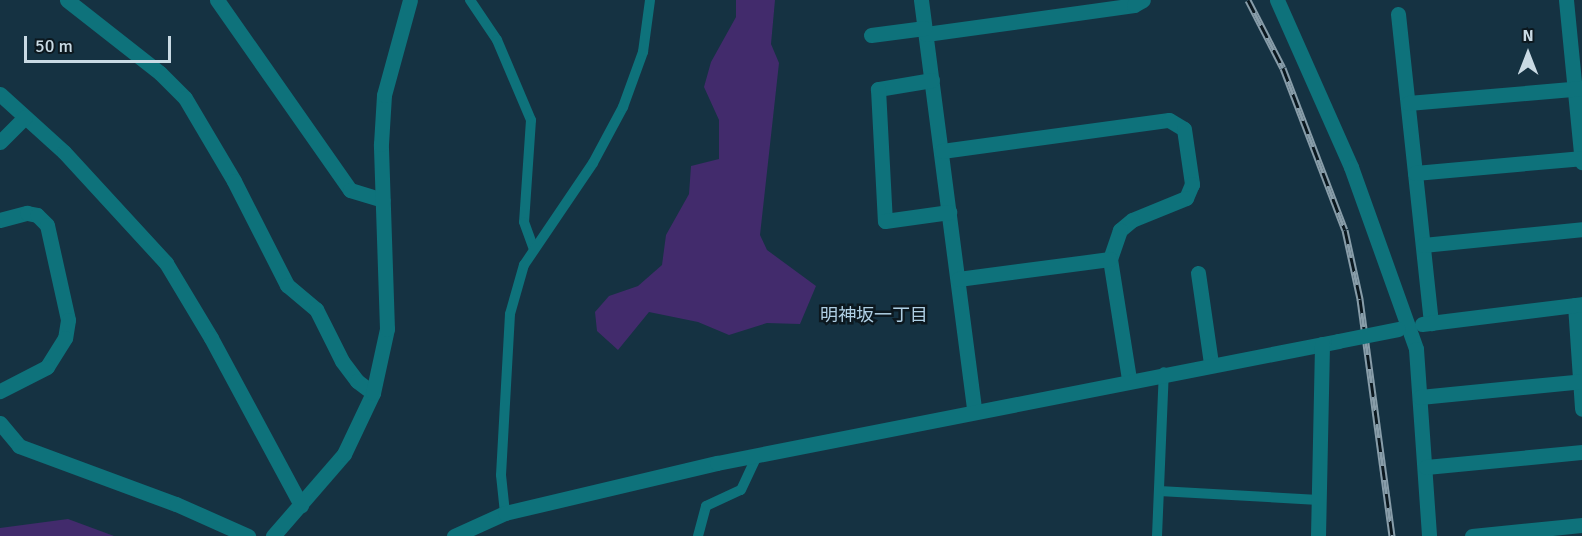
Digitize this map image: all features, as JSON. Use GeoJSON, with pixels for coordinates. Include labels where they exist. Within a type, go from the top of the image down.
{"type":"FeatureCollection","features":[{"type":"Feature","properties":{"kind":"street"},"geometry":{"type":"LineString","coordinates":[[67,0],[160,73],[185,98],[287,285],[316,309],[342,361],[357,381],[373,393]]}},
{"type":"Feature","properties":{"kind":"street"},"geometry":{"type":"LineString","coordinates":[[217,0],[350,190],[382,200]]}},
{"type":"Feature","properties":{"kind":"street"},"geometry":{"type":"LineString","coordinates":[[273,536],[344,454],[373,393],[387,329],[382,200],[384,95],[410,0]]}},
{"type":"Feature","properties":{"kind":"street"},"geometry":{"type":"LineString","coordinates":[[921,0],[974,410]]}},
{"type":"Feature","properties":{"kind":"street"},"geometry":{"type":"LineString","coordinates":[[871,35],[925,31],[1134,5],[1143,0]]}},
{"type":"Feature","properties":{"kind":"street"},"geometry":{"type":"LineString","coordinates":[[1277,0],[1334,123],[1404,328],[1416,349],[1429,536]]}},
{"type":"Feature","properties":{"kind":"street"},"geometry":{"type":"LineString","coordinates":[[1415,173],[1582,160],[1578,88],[1566,0]]}},
{"type":"Feature","properties":{"kind":"street"},"geometry":{"type":"LineString","coordinates":[[1398,14],[1431,323]]}},
{"type":"Feature","properties":{"kind":"street"},"geometry":{"type":"LineString","coordinates":[[932,80],[878,89],[885,221],[950,212]]}},
{"type":"Feature","properties":{"kind":"street"},"geometry":{"type":"LineString","coordinates":[[1408,103],[1578,88]]}},
{"type":"Feature","properties":{"kind":"street"},"geometry":{"type":"LineString","coordinates":[[0,94],[64,153],[166,263],[211,338],[301,506]]}},
{"type":"Feature","properties":{"kind":"street"},"geometry":{"type":"LineString","coordinates":[[0,142],[25,117]]}},
{"type":"Feature","properties":{"kind":"street"},"geometry":{"type":"LineString","coordinates":[[942,151],[1169,120],[1184,129],[1191,184],[1186,198],[1132,220],[1120,230],[1110,259],[1129,379]]}},
{"type":"Feature","properties":{"kind":"street"},"geometry":{"type":"LineString","coordinates":[[0,220],[27,213],[37,215],[47,225],[68,320],[65,338],[47,367],[0,391]]}},
{"type":"Feature","properties":{"kind":"street"},"geometry":{"type":"LineString","coordinates":[[1423,245],[1582,229]]}},
{"type":"Feature","properties":{"kind":"street"},"geometry":{"type":"LineString","coordinates":[[958,279],[1110,259]]}},
{"type":"Feature","properties":{"kind":"street"},"geometry":{"type":"LineString","coordinates":[[1198,273],[1211,363]]}},
{"type":"Feature","properties":{"kind":"street"},"geometry":{"type":"LineString","coordinates":[[454,536],[505,513],[757,455],[974,410],[1211,363],[1431,323],[1578,305],[1582,409]]}},
{"type":"Feature","properties":{"kind":"street"},"geometry":{"type":"LineString","coordinates":[[1318,536],[1322,344]]}},
{"type":"Feature","properties":{"kind":"street"},"geometry":{"type":"LineString","coordinates":[[1420,397],[1581,381]]}},
{"type":"Feature","properties":{"kind":"street"},"geometry":{"type":"LineString","coordinates":[[0,423],[19,446],[176,504],[248,536]]}},
{"type":"Feature","properties":{"kind":"street"},"geometry":{"type":"LineString","coordinates":[[1426,467],[1582,452]]}},
{"type":"Feature","properties":{"kind":"street"},"geometry":{"type":"LineString","coordinates":[[1472,536],[1582,525]]}},
{"type":"Feature","properties":{"kind":"lane"},"geometry":{"type":"LineString","coordinates":[[470,0],[497,40],[531,120],[524,222],[534,249]]}},
{"type":"Feature","properties":{"kind":"lane"},"geometry":{"type":"LineString","coordinates":[[505,513],[501,475],[510,314],[524,265],[593,163],[623,107],[643,52],[650,0]]}},
{"type":"Feature","properties":{"kind":"lane"},"geometry":{"type":"LineString","coordinates":[[1158,536],[1164,372]]}},
{"type":"Feature","properties":{"kind":"lane"},"geometry":{"type":"LineString","coordinates":[[698,536],[706,506],[741,490],[757,455]]}},
{"type":"Feature","properties":{"kind":"lane"},"geometry":{"type":"LineString","coordinates":[[1159,491],[1319,500]]}},
{"type":"Feature","properties":{"kind":"shaded area"},"geometry":{"type":"Polygon","coordinates":[[[736,0],[775,0],[771,44],[779,63],[760,235],[767,250],[816,286],[800,324],[767,323],[729,335],[698,322],[649,312],[618,350],[597,331],[595,312],[609,296],[638,286],[662,265],[666,235],[689,194],[691,166],[719,159],[719,120],[704,87],[711,62],[736,17],[736,0]]]}},
{"type":"Feature","properties":{"kind":"shaded area"},"geometry":{"type":"Polygon","coordinates":[[[68,519],[114,536],[0,536],[0,528],[68,519]]]}},
{"type":"Feature","properties":{"kind":"railway"},"geometry":{"type":"LineString","coordinates":[[1248,0],[1283,68],[1345,230],[1360,299],[1392,536]]}},
{"type":"Feature","properties":{"kind":"district","name":"明神坂一丁目"},"geometry":{"type":"Point","coordinates":[874,315]}}]}
